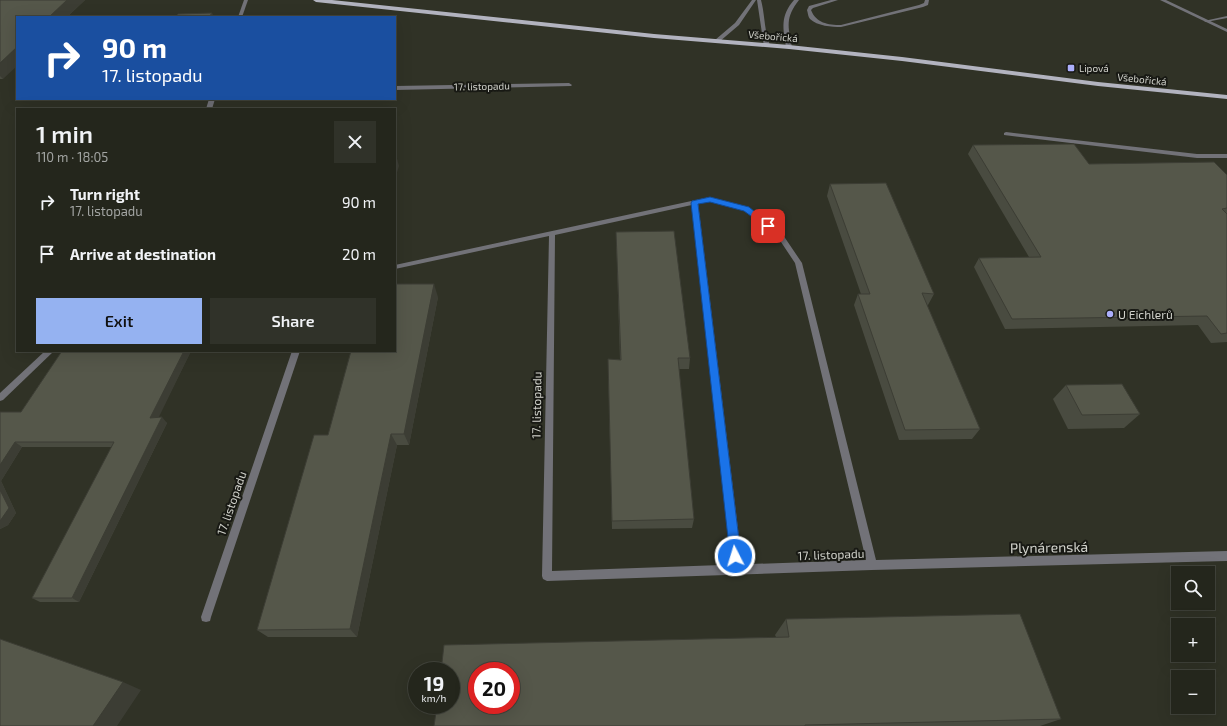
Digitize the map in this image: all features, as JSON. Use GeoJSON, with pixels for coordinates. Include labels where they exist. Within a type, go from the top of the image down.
{"type":"FeatureCollection","features":[{"type":"Feature","properties":{"kind":"main road","name":"Všebořická"},"geometry":{"type":"LineString","coordinates":[[316,0],[902,59],[1098,84],[1227,97]]}},
{"type":"Feature","properties":{"kind":"street"},"geometry":{"type":"LineString","coordinates":[[240,16],[246,0]]}},
{"type":"Feature","properties":{"kind":"street"},"geometry":{"type":"LineString","coordinates":[[717,41],[737,24],[754,0]]}},
{"type":"Feature","properties":{"kind":"street"},"geometry":{"type":"LineString","coordinates":[[760,0],[764,35],[767,45]]}},
{"type":"Feature","properties":{"kind":"street"},"geometry":{"type":"LineString","coordinates":[[789,47],[785,18],[787,12],[797,0]]}},
{"type":"Feature","properties":{"kind":"street"},"geometry":{"type":"LineString","coordinates":[[836,0],[811,7],[809,14],[812,18],[825,24],[840,26],[921,6],[926,4],[927,0]]}},
{"type":"Feature","properties":{"kind":"street"},"geometry":{"type":"LineString","coordinates":[[1162,0],[1227,31]]}},
{"type":"Feature","properties":{"kind":"street"},"geometry":{"type":"LineString","coordinates":[[1206,21],[1227,17]]}},
{"type":"Feature","properties":{"kind":"street","name":"17. listopadu"},"geometry":{"type":"LineString","coordinates":[[396,88],[569,85]]}},
{"type":"Feature","properties":{"kind":"street"},"geometry":{"type":"LineString","coordinates":[[1006,134],[1197,156],[1227,156]]}},
{"type":"Feature","properties":{"kind":"street","name":"17. listopadu"},"geometry":{"type":"LineString","coordinates":[[396,268],[552,233],[695,203],[710,199],[747,209],[780,234],[798,263],[872,565],[547,576],[552,233]]}},
{"type":"Feature","properties":{"kind":"street"},"geometry":{"type":"LineString","coordinates":[[695,203],[733,529],[736,570]]}},
{"type":"Feature","properties":{"kind":"street"},"geometry":{"type":"LineString","coordinates":[[0,398],[49,352]]}},
{"type":"Feature","properties":{"kind":"street","name":"17. listopadu"},"geometry":{"type":"LineString","coordinates":[[206,617],[296,352]]}},
{"type":"Feature","properties":{"kind":"street","name":"Plynárenská"},"geometry":{"type":"LineString","coordinates":[[872,565],[1227,556]]}},
{"type":"Feature","properties":{"kind":"building"},"geometry":{"type":"Polygon","coordinates":[[[0,0],[67,0],[50,16],[16,16],[16,48],[0,63],[0,0]]]}},
{"type":"Feature","properties":{"kind":"building"},"geometry":{"type":"Polygon","coordinates":[[[212,13],[210,16],[176,16],[178,14],[212,13]]]}},
{"type":"Feature","properties":{"kind":"building"},"geometry":{"type":"Polygon","coordinates":[[[1074,144],[1089,164],[1214,162],[1227,175],[1227,208],[1222,209],[1227,214],[1227,333],[1221,334],[1207,316],[1012,319],[979,258],[1041,257],[973,145],[1074,144]]]}},
{"type":"Feature","properties":{"kind":"building"},"geometry":{"type":"Polygon","coordinates":[[[886,183],[934,294],[922,293],[980,429],[905,430],[858,294],[870,294],[830,184],[886,183]]]}},
{"type":"Feature","properties":{"kind":"building"},"geometry":{"type":"Polygon","coordinates":[[[674,231],[690,358],[678,358],[694,519],[612,521],[608,359],[621,360],[616,232],[674,231]]]}},
{"type":"Feature","properties":{"kind":"building"},"geometry":{"type":"Polygon","coordinates":[[[396,284],[434,284],[404,434],[391,434],[350,629],[257,630],[314,435],[328,435],[351,352],[396,352],[396,284]]]}},
{"type":"Feature","properties":{"kind":"building"},"geometry":{"type":"Polygon","coordinates":[[[61,352],[183,352],[150,418],[162,417],[72,598],[32,598],[114,442],[15,442],[0,465],[0,412],[21,412],[61,352]]]}},
{"type":"Feature","properties":{"kind":"building"},"geometry":{"type":"Polygon","coordinates":[[[1122,384],[1140,414],[1082,415],[1066,385],[1122,384]]]}},
{"type":"Feature","properties":{"kind":"building"},"geometry":{"type":"Polygon","coordinates":[[[0,490],[9,508],[0,521],[0,490]]]}},
{"type":"Feature","properties":{"kind":"building"},"geometry":{"type":"Polygon","coordinates":[[[1020,614],[1061,719],[805,726],[434,726],[436,714],[460,714],[460,662],[442,662],[444,645],[789,637],[786,619],[1020,614]]]}},
{"type":"Feature","properties":{"kind":"building"},"geometry":{"type":"Polygon","coordinates":[[[0,639],[123,682],[93,726],[0,726],[0,639]]]}},
{"type":"Feature","properties":{"kind":"place","name":"Lipová"},"geometry":{"type":"Point","coordinates":[1071,68]}},
{"type":"Feature","properties":{"kind":"place","name":"U Eichlerů"},"geometry":{"type":"Point","coordinates":[1110,314]}},
{"type":"Feature","properties":{"kind":"route"},"geometry":{"type":"LineString","coordinates":[[735,556],[695,203],[710,199],[747,209],[768,226]]}}]}
